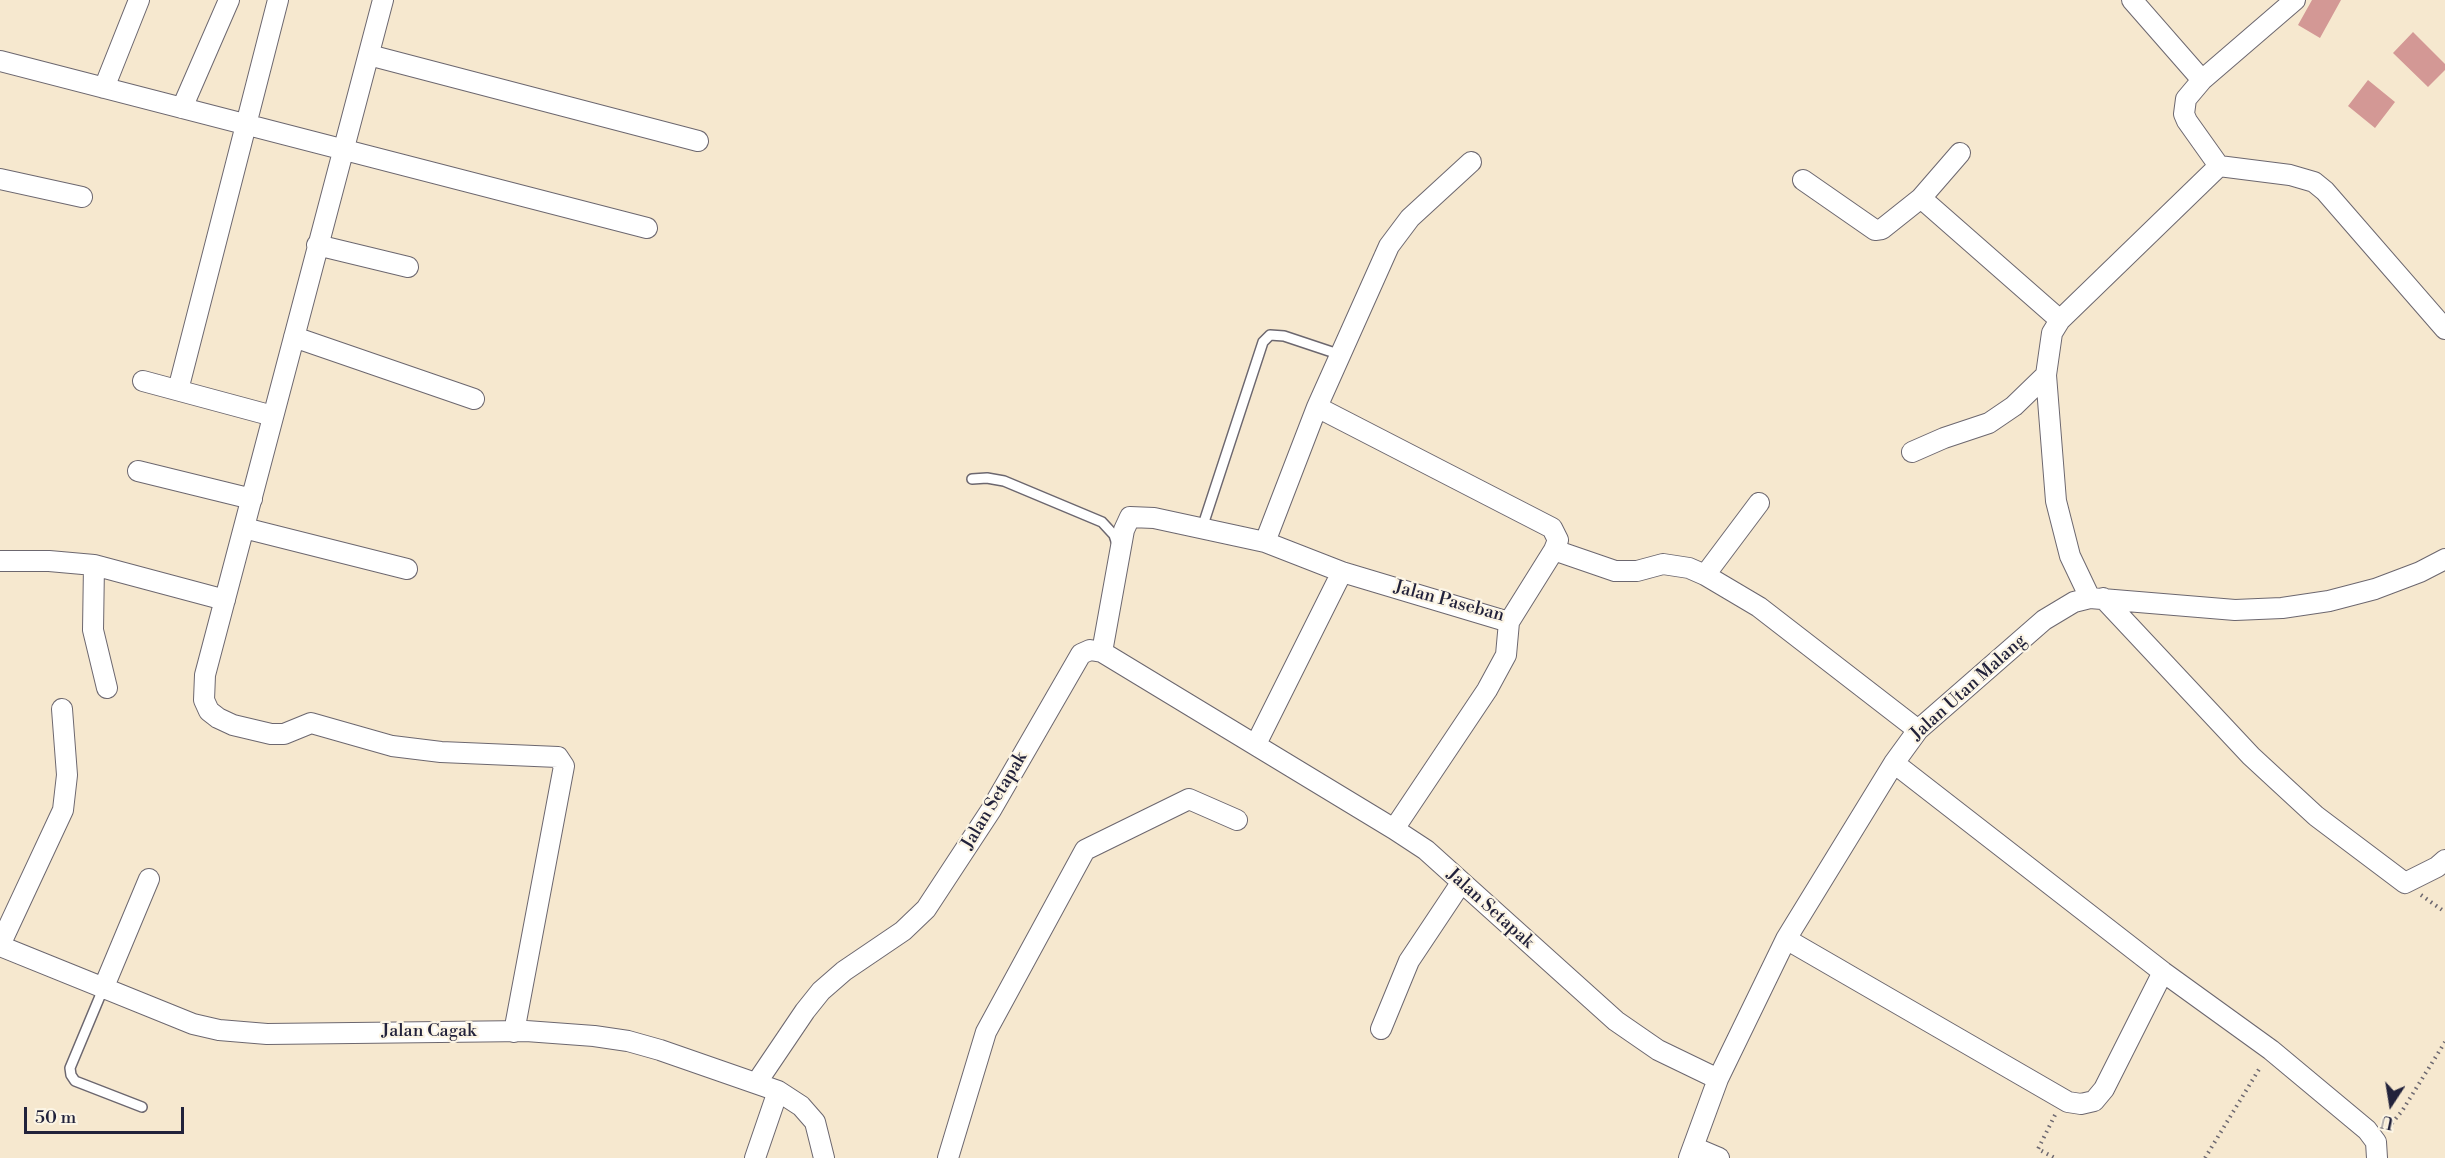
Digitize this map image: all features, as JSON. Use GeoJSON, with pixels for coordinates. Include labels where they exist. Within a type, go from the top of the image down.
{"type":"FeatureCollection","features":[{"type":"Feature","properties":{"kind":"street"},"geometry":{"type":"LineString","coordinates":[[104,88],[139,0]]}},
{"type":"Feature","properties":{"kind":"street"},"geometry":{"type":"LineString","coordinates":[[182,108],[229,0]]}},
{"type":"Feature","properties":{"kind":"street"},"geometry":{"type":"LineString","coordinates":[[178,390],[278,0]]}},
{"type":"Feature","properties":{"kind":"street"},"geometry":{"type":"LineString","coordinates":[[383,0],[225,600],[203,689],[204,700],[209,711],[218,718],[233,725],[271,734],[284,734],[311,723],[392,746],[441,752],[558,758],[564,766],[514,1032]]}},
{"type":"Feature","properties":{"kind":"street"},"geometry":{"type":"LineString","coordinates":[[2132,0],[2202,80]]}},
{"type":"Feature","properties":{"kind":"street"},"geometry":{"type":"LineString","coordinates":[[2295,0],[2202,80],[2186,99],[2184,114],[2219,166],[2290,175],[2314,182],[2325,191],[2445,329]]}},
{"type":"Feature","properties":{"kind":"street"},"geometry":{"type":"LineString","coordinates":[[369,55],[698,141]]}},
{"type":"Feature","properties":{"kind":"street"},"geometry":{"type":"LineString","coordinates":[[0,61],[647,228]]}},
{"type":"Feature","properties":{"kind":"street"},"geometry":{"type":"LineString","coordinates":[[1803,180],[1875,230],[1882,229],[1921,198],[1960,153]]}},
{"type":"Feature","properties":{"kind":"street"},"geometry":{"type":"LineString","coordinates":[[1265,542],[1317,407],[1389,246],[1410,218],[1471,162]]}},
{"type":"Feature","properties":{"kind":"street"},"geometry":{"type":"LineString","coordinates":[[2219,166],[2060,320],[2052,333],[2046,375],[2056,501],[2070,556],[2096,598],[2251,756],[2316,816],[2405,883],[2437,867],[2445,860]]}},
{"type":"Feature","properties":{"kind":"street"},"geometry":{"type":"LineString","coordinates":[[0,178],[82,197]]}},
{"type":"Feature","properties":{"kind":"street"},"geometry":{"type":"LineString","coordinates":[[1921,198],[2060,320]]}},
{"type":"Feature","properties":{"kind":"street"},"geometry":{"type":"LineString","coordinates":[[317,245],[408,267]]}},
{"type":"Feature","properties":{"kind":"street"},"geometry":{"type":"LineString","coordinates":[[294,337],[474,399]]}},
{"type":"Feature","properties":{"kind":"street"},"geometry":{"type":"LineString","coordinates":[[1912,453],[1944,438],[1989,423],[2014,406],[2046,375]]}},
{"type":"Feature","properties":{"kind":"street"},"geometry":{"type":"LineString","coordinates":[[143,381],[273,416]]}},
{"type":"Feature","properties":{"kind":"street"},"geometry":{"type":"LineString","coordinates":[[1317,407],[1552,528],[1557,540],[1554,550],[1615,571],[1637,571],[1663,564],[1689,568],[1705,575],[1759,607],[1918,730]]}},
{"type":"Feature","properties":{"kind":"street"},"geometry":{"type":"LineString","coordinates":[[138,471],[252,499]]}},
{"type":"Feature","properties":{"kind":"street"},"geometry":{"type":"LineString","coordinates":[[1705,575],[1759,503]]}},
{"type":"Feature","properties":{"kind":"street","name":"Jalan Paseban"},"geometry":{"type":"LineString","coordinates":[[1102,652],[1124,530],[1130,517],[1148,517],[1265,542],[1342,572],[1509,622],[1554,550]]}},
{"type":"Feature","properties":{"kind":"street"},"geometry":{"type":"LineString","coordinates":[[244,528],[407,569]]}},
{"type":"Feature","properties":{"kind":"street","name":"Jalan Utan Malang"},"geometry":{"type":"LineString","coordinates":[[1691,1152],[1718,1079],[1786,939],[1894,763],[1918,730],[2044,620],[2067,605],[2096,598],[2235,610],[2282,608],[2329,602],[2375,590],[2445,559]]}},
{"type":"Feature","properties":{"kind":"street"},"geometry":{"type":"LineString","coordinates":[[0,561],[49,561],[94,565],[225,600]]}},
{"type":"Feature","properties":{"kind":"street"},"geometry":{"type":"LineString","coordinates":[[94,565],[93,630],[107,688]]}},
{"type":"Feature","properties":{"kind":"street"},"geometry":{"type":"LineString","coordinates":[[1256,744],[1342,572]]}},
{"type":"Feature","properties":{"kind":"street"},"geometry":{"type":"LineString","coordinates":[[1394,829],[1487,690],[1506,655],[1509,622]]}},
{"type":"Feature","properties":{"kind":"street","name":"Jalan Setapak"},"geometry":{"type":"LineString","coordinates":[[758,1082],[821,991],[844,971],[903,931],[926,909],[991,810],[1081,654],[1090,650],[1102,652],[1256,744],[1426,850],[1616,1021],[1658,1050],[1718,1079]]}},
{"type":"Feature","properties":{"kind":"street"},"geometry":{"type":"LineString","coordinates":[[0,946],[63,810],[67,775],[62,709]]}},
{"type":"Feature","properties":{"kind":"street"},"geometry":{"type":"LineString","coordinates":[[1894,763],[2163,972],[2271,1050],[2353,1118],[2376,1150]]}},
{"type":"Feature","properties":{"kind":"street"},"geometry":{"type":"LineString","coordinates":[[948,1158],[986,1032],[1084,850],[1190,800],[1237,820]]}},
{"type":"Feature","properties":{"kind":"street"},"geometry":{"type":"LineString","coordinates":[[104,989],[149,879]]}},
{"type":"Feature","properties":{"kind":"street"},"geometry":{"type":"LineString","coordinates":[[1381,1029],[1409,961],[1461,883]]}},
{"type":"Feature","properties":{"kind":"street"},"geometry":{"type":"LineString","coordinates":[[1786,939],[2062,1099],[2081,1104],[2094,1101],[2104,1089],[2163,972]]}},
{"type":"Feature","properties":{"kind":"street","name":"Jalan Cagak"},"geometry":{"type":"LineString","coordinates":[[0,946],[193,1024],[244,1033],[563,1033],[628,1041],[758,1082],[778,1091],[801,1106],[815,1122],[824,1158]]}},
{"type":"Feature","properties":{"kind":"street"},"geometry":{"type":"LineString","coordinates":[[755,1158],[778,1091]]}},
{"type":"Feature","properties":{"kind":"street"},"geometry":{"type":"LineString","coordinates":[[1691,1152],[1719,1158]]}},
{"type":"Feature","properties":{"kind":"lane"},"geometry":{"type":"LineString","coordinates":[[1202,528],[1263,342],[1270,335],[1284,336],[1341,355]]}},
{"type":"Feature","properties":{"kind":"lane"},"geometry":{"type":"LineString","coordinates":[[972,479],[987,478],[1004,481],[1102,522],[1114,536],[1120,555]]}},
{"type":"Feature","properties":{"kind":"lane"},"geometry":{"type":"LineString","coordinates":[[104,989],[70,1068],[71,1075],[75,1081],[141,1107]]}},
{"type":"Feature","properties":{"kind":"path"},"geometry":{"type":"LineString","coordinates":[[2376,1150],[2445,1042]]}},
{"type":"Feature","properties":{"kind":"path"},"geometry":{"type":"LineString","coordinates":[[2205,1158],[2271,1050]]}},
{"type":"Feature","properties":{"kind":"path"},"geometry":{"type":"LineString","coordinates":[[2055,1158],[2038,1149],[2062,1099]]}},
{"type":"Feature","properties":{"kind":"building"},"geometry":{"type":"Polygon","coordinates":[[[2312,0],[2341,0],[2320,38],[2298,25],[2312,0]]]}},
{"type":"Feature","properties":{"kind":"building"},"geometry":{"type":"Polygon","coordinates":[[[2413,32],[2445,64],[2445,70],[2428,87],[2393,53],[2413,32]]]}},
{"type":"Feature","properties":{"kind":"building"},"geometry":{"type":"Polygon","coordinates":[[[2368,80],[2395,102],[2375,128],[2348,106],[2368,80]]]}}]}
